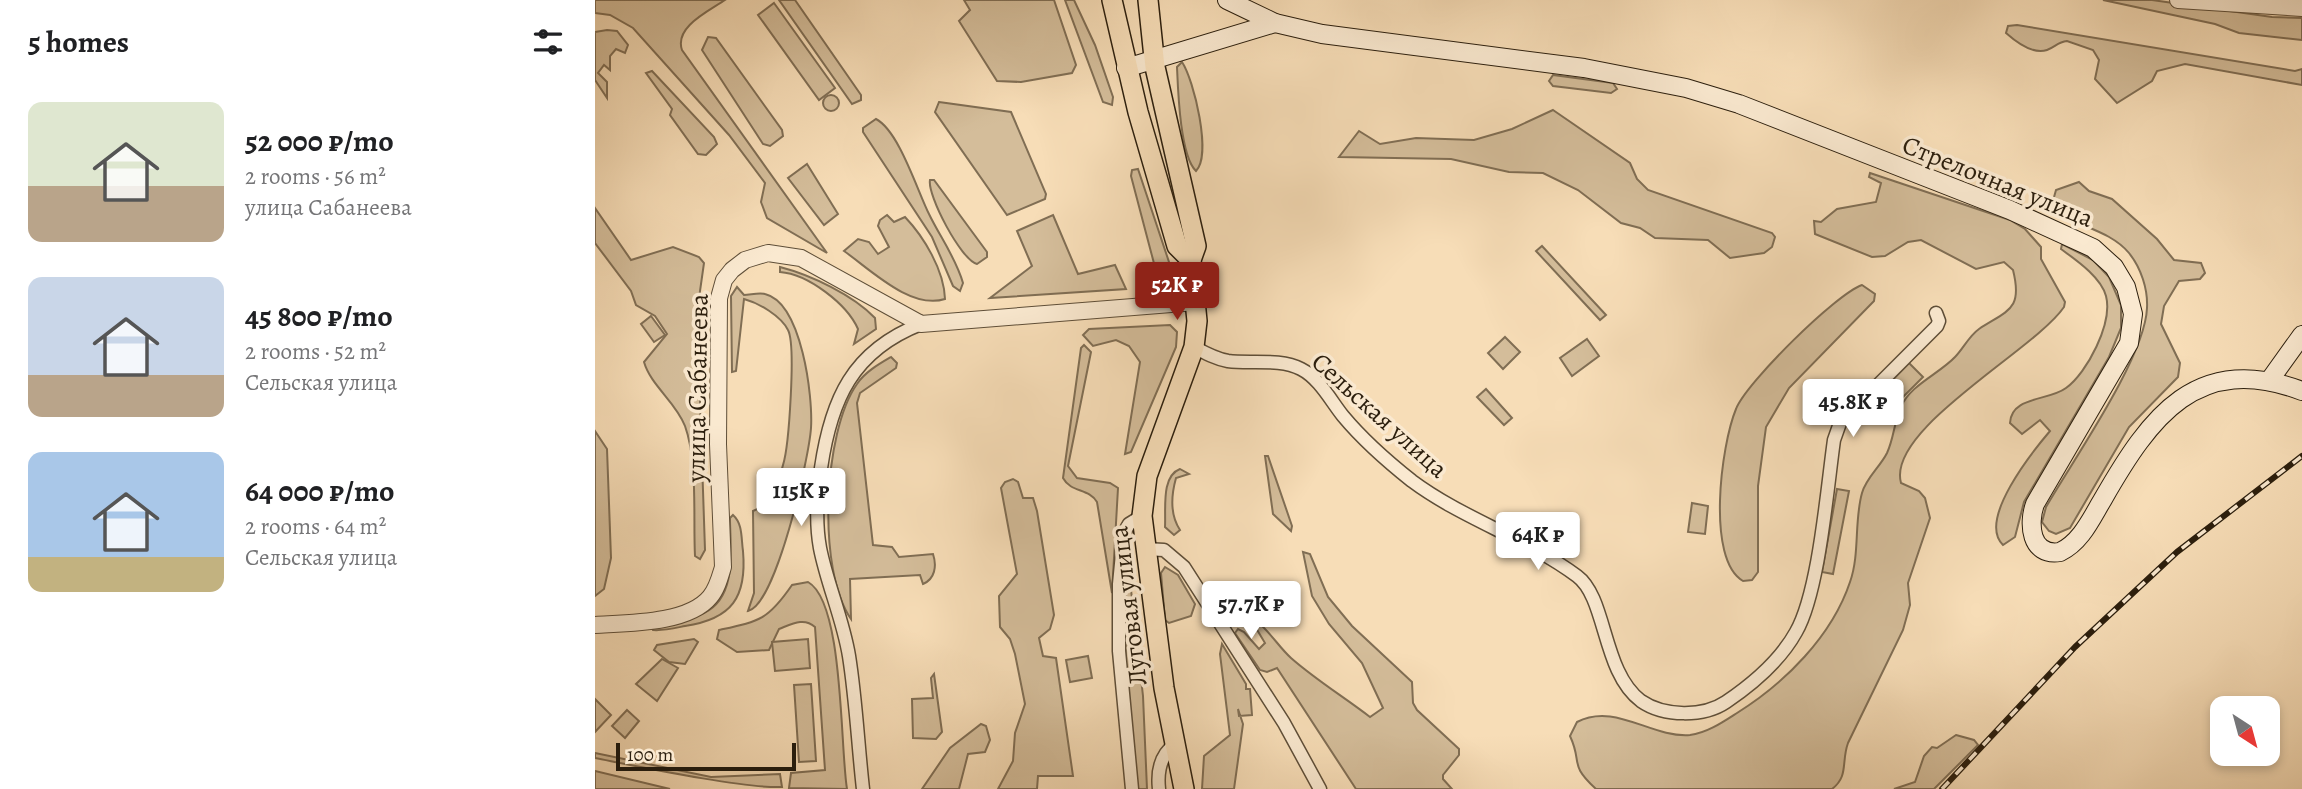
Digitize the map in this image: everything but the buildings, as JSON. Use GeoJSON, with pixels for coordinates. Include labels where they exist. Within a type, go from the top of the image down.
{"type":"FeatureCollection","features":[{"type":"Feature","properties":{"kind":"main road","name":"Луговая улица"},"geometry":{"type":"LineString","coordinates":[[1112,0],[1126,68],[1177,246],[1191,260]]}},
{"type":"Feature","properties":{"kind":"main road","name":"Луговая улица"},"geometry":{"type":"LineString","coordinates":[[1148,0],[1154,61],[1196,246],[1191,260],[1196,302],[1194,347],[1147,476],[1142,516],[1164,688],[1184,789]]}},
{"type":"Feature","properties":{"kind":"main road","name":"Стрелочная улица"},"geometry":{"type":"LineString","coordinates":[[1227,0],[1275,23],[1322,34],[1584,68],[1686,88],[1739,104],[2010,210],[2093,248],[2106,257],[2121,277],[2131,300],[2133,324],[2122,359],[2035,504],[2029,530],[2045,550],[2060,552],[2077,540],[2127,457],[2172,404],[2199,387],[2225,380],[2269,381]]}},
{"type":"Feature","properties":{"kind":"main road"},"geometry":{"type":"LineString","coordinates":[[1126,68],[1275,23]]}},
{"type":"Feature","properties":{"kind":"main road"},"geometry":{"type":"LineString","coordinates":[[2302,335],[2269,381],[2302,391]]}},
{"type":"Feature","properties":{"kind":"street"},"geometry":{"type":"LineString","coordinates":[[2178,0],[2302,8]]}},
{"type":"Feature","properties":{"kind":"street","name":"улица Сабанеева"},"geometry":{"type":"LineString","coordinates":[[595,625],[638,622],[685,614],[711,597],[718,583],[723,567],[718,444],[719,298],[724,280],[732,270],[745,261],[768,253],[801,258],[921,324]]}},
{"type":"Feature","properties":{"kind":"street"},"geometry":{"type":"LineString","coordinates":[[863,789],[849,654],[820,547],[816,503],[826,430],[835,403],[848,378],[878,350],[921,324],[1196,302]]}},
{"type":"Feature","properties":{"kind":"street","name":"Сельская улица"},"geometry":{"type":"LineString","coordinates":[[1194,347],[1225,361],[1287,365],[1308,373],[1366,440],[1412,480],[1440,500],[1551,560],[1582,581],[1593,595],[1617,668],[1641,701],[1667,711],[1696,713],[1718,708],[1746,688],[1775,662],[1798,630],[1814,573],[1834,440],[1840,423],[1937,326],[1939,321],[1936,313]]}},
{"type":"Feature","properties":{"kind":"street"},"geometry":{"type":"LineString","coordinates":[[1132,789],[1119,651],[1119,584],[1124,533],[1129,524],[1142,516]]}},
{"type":"Feature","properties":{"kind":"street"},"geometry":{"type":"LineString","coordinates":[[1145,549],[1164,550],[1184,567],[1284,723],[1320,789]]}},
{"type":"Feature","properties":{"kind":"street"},"geometry":{"type":"LineString","coordinates":[[1159,789],[1159,767],[1164,753],[1175,744]]}},
{"type":"Feature","properties":{"kind":"shaded area"},"geometry":{"type":"Polygon","coordinates":[[[595,0],[725,0],[688,27],[683,34],[682,50],[827,253],[767,218],[761,202],[765,183],[729,135],[633,28],[610,15],[595,13],[595,0]]]}},
{"type":"Feature","properties":{"kind":"shaded area"},"geometry":{"type":"Polygon","coordinates":[[[779,0],[795,0],[861,95],[861,100],[852,104],[779,0]]]}},
{"type":"Feature","properties":{"kind":"shaded area"},"geometry":{"type":"Polygon","coordinates":[[[964,0],[1054,0],[1076,65],[1072,73],[1021,82],[997,81],[959,21],[970,10],[964,0]]]}},
{"type":"Feature","properties":{"kind":"shaded area"},"geometry":{"type":"Polygon","coordinates":[[[1065,0],[1074,0],[1095,45],[1113,97],[1112,105],[1103,102],[1065,0]]]}},
{"type":"Feature","properties":{"kind":"shaded area"},"geometry":{"type":"Polygon","coordinates":[[[2103,0],[2152,0],[2272,17],[2302,18],[2302,40],[2239,33],[2215,24],[2103,0]]]}},
{"type":"Feature","properties":{"kind":"shaded area"},"geometry":{"type":"Polygon","coordinates":[[[774,3],[835,88],[819,100],[758,15],[774,3]]]}},
{"type":"Feature","properties":{"kind":"shaded area"},"geometry":{"type":"Polygon","coordinates":[[[2017,25],[2295,71],[2302,69],[2302,85],[2185,64],[2157,71],[2152,81],[2117,103],[2095,79],[2099,60],[2093,50],[2067,41],[2047,50],[2036,51],[2006,33],[2008,26],[2017,25]]]}},
{"type":"Feature","properties":{"kind":"shaded area"},"geometry":{"type":"Polygon","coordinates":[[[617,31],[628,45],[625,53],[616,49],[610,56],[610,70],[604,65],[598,73],[607,82],[607,98],[595,80],[595,32],[617,31]]]}},
{"type":"Feature","properties":{"kind":"shaded area"},"geometry":{"type":"Polygon","coordinates":[[[708,37],[716,38],[782,130],[783,136],[770,146],[763,144],[702,50],[708,37]]]}},
{"type":"Feature","properties":{"kind":"shaded area"},"geometry":{"type":"Polygon","coordinates":[[[1182,62],[1196,100],[1202,134],[1202,150],[1196,171],[1186,152],[1183,138],[1177,67],[1182,62]]]}},
{"type":"Feature","properties":{"kind":"shaded area"},"geometry":{"type":"Polygon","coordinates":[[[652,71],[714,137],[717,144],[706,155],[698,154],[670,115],[672,109],[646,73],[652,71]]]}},
{"type":"Feature","properties":{"kind":"shaded area"},"geometry":{"type":"Polygon","coordinates":[[[1553,75],[1613,83],[1617,89],[1611,93],[1553,86],[1549,81],[1553,75]]]}},
{"type":"Feature","properties":{"kind":"shaded area"},"geometry":{"type":"Polygon","coordinates":[[[828,95],[834,95],[839,103],[837,109],[828,111],[823,106],[823,100],[828,95]]]}},
{"type":"Feature","properties":{"kind":"shaded area"},"geometry":{"type":"Polygon","coordinates":[[[939,102],[1011,112],[1046,194],[1045,199],[1007,215],[935,112],[939,102]]]}},
{"type":"Feature","properties":{"kind":"shaded area"},"geometry":{"type":"Polygon","coordinates":[[[1553,110],[1630,163],[1637,179],[1648,190],[1772,233],[1775,237],[1772,247],[1764,253],[1730,258],[1708,240],[1655,238],[1640,228],[1621,223],[1578,190],[1543,173],[1509,172],[1451,159],[1339,157],[1359,131],[1380,144],[1416,138],[1474,140],[1512,129],[1553,110]]]}},
{"type":"Feature","properties":{"kind":"shaded area"},"geometry":{"type":"Polygon","coordinates":[[[876,119],[892,136],[907,162],[929,214],[960,274],[963,283],[960,291],[953,286],[932,237],[863,132],[863,128],[876,119]]]}},
{"type":"Feature","properties":{"kind":"shaded area"},"geometry":{"type":"Polygon","coordinates":[[[807,164],[838,214],[824,225],[788,178],[807,164]]]}},
{"type":"Feature","properties":{"kind":"shaded area"},"geometry":{"type":"Polygon","coordinates":[[[1138,169],[1169,262],[1166,274],[1162,277],[1156,271],[1131,176],[1132,170],[1138,169]]]}},
{"type":"Feature","properties":{"kind":"shaded area"},"geometry":{"type":"Polygon","coordinates":[[[1870,173],[2010,220],[2025,229],[2041,247],[2041,259],[2065,302],[2064,307],[2048,325],[1938,415],[1916,439],[1903,462],[1901,483],[1919,491],[1925,498],[1930,518],[1908,583],[1910,605],[1903,630],[1848,743],[1843,774],[1837,784],[1832,789],[1596,789],[1582,774],[1577,763],[1570,736],[1577,722],[1605,716],[1676,734],[1696,734],[1709,730],[1755,701],[1805,656],[1831,621],[1850,582],[1862,493],[1887,453],[1905,399],[1955,357],[1975,332],[2005,313],[2014,301],[2016,283],[2013,270],[2004,262],[1976,269],[1921,240],[1908,242],[1885,256],[1872,257],[1815,234],[1814,221],[1821,222],[1837,209],[1876,202],[1881,183],[1869,177],[1870,173]]]}},
{"type":"Feature","properties":{"kind":"shaded area"},"geometry":{"type":"Polygon","coordinates":[[[930,180],[934,180],[987,252],[987,257],[977,264],[962,251],[946,226],[934,199],[930,180]]]}},
{"type":"Feature","properties":{"kind":"shaded area"},"geometry":{"type":"Polygon","coordinates":[[[2079,182],[2089,191],[2112,199],[2157,239],[2174,260],[2201,263],[2205,273],[2200,279],[2179,281],[2164,306],[2161,324],[2180,363],[2178,377],[2129,427],[2070,528],[2056,534],[2049,531],[2042,522],[2046,507],[2121,381],[2143,329],[2147,308],[2143,279],[2129,253],[2111,238],[2051,208],[2056,190],[2079,182]]]}},
{"type":"Feature","properties":{"kind":"shaded area"},"geometry":{"type":"Polygon","coordinates":[[[595,208],[631,260],[673,247],[699,257],[704,263],[697,312],[705,550],[700,559],[695,556],[693,473],[689,440],[681,417],[652,379],[644,362],[667,334],[655,316],[636,305],[631,291],[595,243],[595,208]]]}},
{"type":"Feature","properties":{"kind":"shaded area"},"geometry":{"type":"Polygon","coordinates":[[[887,215],[894,222],[905,217],[919,234],[937,266],[945,299],[932,301],[905,294],[844,251],[858,239],[869,242],[878,254],[889,247],[878,226],[880,220],[887,215]]]}},
{"type":"Feature","properties":{"kind":"shaded area"},"geometry":{"type":"Polygon","coordinates":[[[1053,215],[1078,274],[1115,265],[1126,289],[990,298],[1032,266],[1017,231],[1053,215]]]}},
{"type":"Feature","properties":{"kind":"shaded area"},"geometry":{"type":"Polygon","coordinates":[[[2062,244],[2093,260],[2109,277],[2121,305],[2121,328],[2109,357],[2024,502],[2015,537],[2003,545],[1997,534],[1997,519],[2002,503],[2021,469],[2050,431],[2040,420],[2022,434],[2010,423],[2012,414],[2024,403],[2059,392],[2074,381],[2097,346],[2106,320],[2106,296],[2099,282],[2061,249],[2062,244]]]}},
{"type":"Feature","properties":{"kind":"shaded area"},"geometry":{"type":"Polygon","coordinates":[[[1542,246],[1606,315],[1600,320],[1536,251],[1542,246]]]}},
{"type":"Feature","properties":{"kind":"shaded area"},"geometry":{"type":"Polygon","coordinates":[[[780,267],[805,275],[855,301],[875,318],[876,329],[854,344],[858,329],[845,310],[814,284],[780,272],[780,267]]]}},
{"type":"Feature","properties":{"kind":"shaded area"},"geometry":{"type":"Polygon","coordinates":[[[1862,285],[1875,294],[1874,301],[1789,388],[1766,427],[1758,486],[1758,572],[1752,580],[1743,581],[1731,569],[1724,550],[1721,527],[1722,474],[1730,426],[1736,409],[1756,380],[1813,321],[1862,285]]]}},
{"type":"Feature","properties":{"kind":"shaded area"},"geometry":{"type":"Polygon","coordinates":[[[737,287],[744,295],[765,294],[778,301],[788,314],[803,353],[811,414],[809,444],[798,498],[780,558],[759,603],[748,611],[754,593],[753,511],[766,505],[783,465],[792,374],[790,339],[785,325],[769,311],[744,299],[736,371],[732,372],[731,296],[737,287]]]}},
{"type":"Feature","properties":{"kind":"shaded area"},"geometry":{"type":"Polygon","coordinates":[[[651,316],[665,335],[654,342],[641,324],[651,316]]]}},
{"type":"Feature","properties":{"kind":"shaded area"},"geometry":{"type":"Polygon","coordinates":[[[1170,325],[1177,332],[1176,347],[1131,452],[1125,454],[1140,362],[1129,346],[1116,340],[1093,346],[1083,335],[1089,329],[1170,325]]]}},
{"type":"Feature","properties":{"kind":"shaded area"},"geometry":{"type":"Polygon","coordinates":[[[1505,337],[1520,352],[1503,369],[1488,353],[1505,337]]]}},
{"type":"Feature","properties":{"kind":"shaded area"},"geometry":{"type":"Polygon","coordinates":[[[1587,339],[1599,356],[1572,376],[1560,358],[1587,339]]]}},
{"type":"Feature","properties":{"kind":"shaded area"},"geometry":{"type":"Polygon","coordinates":[[[1084,345],[1091,352],[1068,466],[1077,478],[1110,483],[1118,488],[1112,593],[1097,502],[1089,494],[1066,483],[1063,478],[1081,348],[1084,345]]]}},
{"type":"Feature","properties":{"kind":"shaded area"},"geometry":{"type":"Polygon","coordinates":[[[891,357],[897,363],[896,368],[860,393],[857,403],[873,545],[892,547],[899,557],[933,554],[935,567],[930,579],[923,584],[920,575],[850,579],[851,619],[840,597],[833,569],[829,536],[831,467],[837,434],[857,384],[868,372],[891,357]]]}},
{"type":"Feature","properties":{"kind":"shaded area"},"geometry":{"type":"Polygon","coordinates":[[[1909,363],[1923,377],[1886,414],[1873,400],[1909,363]]]}},
{"type":"Feature","properties":{"kind":"shaded area"},"geometry":{"type":"Polygon","coordinates":[[[1486,389],[1512,418],[1504,425],[1477,397],[1486,389]]]}},
{"type":"Feature","properties":{"kind":"shaded area"},"geometry":{"type":"Polygon","coordinates":[[[595,431],[607,449],[611,558],[604,589],[595,596],[595,431]]]}},
{"type":"Feature","properties":{"kind":"shaded area"},"geometry":{"type":"Polygon","coordinates":[[[1265,456],[1268,456],[1292,526],[1291,531],[1273,514],[1265,456]]]}},
{"type":"Feature","properties":{"kind":"shaded area"},"geometry":{"type":"Polygon","coordinates":[[[1180,469],[1189,474],[1176,478],[1174,485],[1173,512],[1180,530],[1174,535],[1165,527],[1166,494],[1170,478],[1180,469]]]}},
{"type":"Feature","properties":{"kind":"shaded area"},"geometry":{"type":"Polygon","coordinates":[[[1013,479],[1018,482],[1023,498],[1033,498],[1037,511],[1054,615],[1050,629],[1039,638],[1043,656],[1056,658],[1073,776],[1038,776],[1037,789],[998,789],[1013,761],[1015,733],[1025,704],[1015,654],[1010,639],[1000,627],[999,596],[1017,574],[1001,488],[1005,482],[1013,479]]]}},
{"type":"Feature","properties":{"kind":"shaded area"},"geometry":{"type":"Polygon","coordinates":[[[1837,489],[1849,491],[1833,574],[1822,572],[1837,489]]]}},
{"type":"Feature","properties":{"kind":"shaded area"},"geometry":{"type":"Polygon","coordinates":[[[1692,503],[1708,506],[1705,534],[1688,532],[1692,503]]]}},
{"type":"Feature","properties":{"kind":"shaded area"},"geometry":{"type":"Polygon","coordinates":[[[733,515],[741,532],[744,567],[739,593],[733,603],[714,618],[701,623],[653,630],[651,626],[704,613],[715,606],[722,596],[730,571],[730,518],[733,515]]]}},
{"type":"Feature","properties":{"kind":"shaded area"},"geometry":{"type":"Polygon","coordinates":[[[1303,552],[1310,554],[1328,597],[1352,626],[1412,682],[1413,703],[1417,710],[1459,749],[1459,755],[1443,775],[1443,779],[1452,789],[1356,789],[1277,668],[1267,672],[1260,670],[1235,633],[1238,629],[1244,632],[1259,649],[1265,643],[1256,628],[1261,625],[1301,666],[1370,717],[1383,708],[1362,663],[1329,624],[1312,596],[1303,552]]]}},
{"type":"Feature","properties":{"kind":"shaded area"},"geometry":{"type":"Polygon","coordinates":[[[1165,567],[1178,575],[1195,604],[1191,616],[1169,623],[1165,620],[1161,573],[1165,567]]]}},
{"type":"Feature","properties":{"kind":"shaded area"},"geometry":{"type":"Polygon","coordinates":[[[1129,572],[1143,696],[1147,789],[1136,789],[1129,709],[1124,602],[1125,575],[1129,572]]]}},
{"type":"Feature","properties":{"kind":"shaded area"},"geometry":{"type":"Polygon","coordinates":[[[808,582],[820,595],[834,645],[847,789],[789,788],[791,773],[825,770],[815,627],[802,622],[779,629],[769,650],[737,652],[717,639],[719,630],[762,617],[776,606],[792,585],[808,582]]]}},
{"type":"Feature","properties":{"kind":"shaded area"},"geometry":{"type":"Polygon","coordinates":[[[694,639],[698,642],[685,664],[669,662],[654,650],[657,645],[694,639]]]}},
{"type":"Feature","properties":{"kind":"shaded area"},"geometry":{"type":"Polygon","coordinates":[[[808,639],[810,668],[775,671],[772,642],[808,639]]]}},
{"type":"Feature","properties":{"kind":"shaded area"},"geometry":{"type":"Polygon","coordinates":[[[1222,644],[1246,684],[1246,689],[1250,689],[1252,715],[1240,716],[1243,724],[1234,789],[1202,789],[1204,756],[1230,735],[1220,654],[1222,644]]]}},
{"type":"Feature","properties":{"kind":"shaded area"},"geometry":{"type":"Polygon","coordinates":[[[1088,656],[1092,678],[1070,682],[1066,660],[1088,656]]]}},
{"type":"Feature","properties":{"kind":"shaded area"},"geometry":{"type":"Polygon","coordinates":[[[662,659],[678,668],[657,701],[636,684],[662,659]]]}},
{"type":"Feature","properties":{"kind":"shaded area"},"geometry":{"type":"Polygon","coordinates":[[[934,674],[942,732],[936,739],[913,738],[912,699],[933,698],[931,678],[934,674]]]}},
{"type":"Feature","properties":{"kind":"shaded area"},"geometry":{"type":"Polygon","coordinates":[[[811,684],[816,761],[799,762],[794,685],[811,684]]]}},
{"type":"Feature","properties":{"kind":"shaded area"},"geometry":{"type":"Polygon","coordinates":[[[595,699],[611,715],[595,732],[595,699]]]}},
{"type":"Feature","properties":{"kind":"shaded area"},"geometry":{"type":"Polygon","coordinates":[[[627,710],[639,721],[625,738],[612,726],[627,710]]]}},
{"type":"Feature","properties":{"kind":"shaded area"},"geometry":{"type":"Polygon","coordinates":[[[981,724],[986,726],[990,740],[985,752],[968,754],[959,789],[922,789],[950,748],[981,724]]]}},
{"type":"Feature","properties":{"kind":"shaded area"},"geometry":{"type":"Polygon","coordinates":[[[1956,735],[1974,740],[1978,745],[1934,789],[1894,789],[1915,782],[1924,756],[1932,747],[1937,748],[1956,735]]]}},
{"type":"Feature","properties":{"kind":"shaded area"},"geometry":{"type":"Polygon","coordinates":[[[595,753],[711,777],[780,774],[782,787],[718,781],[663,771],[595,758],[595,753]]]}},
{"type":"Feature","properties":{"kind":"shaded area"},"geometry":{"type":"Polygon","coordinates":[[[595,771],[670,789],[595,789],[595,771]]]}},
{"type":"Feature","properties":{"kind":"railway"},"geometry":{"type":"LineString","coordinates":[[1942,789],[2075,647],[2177,552],[2302,456]]}}]}
